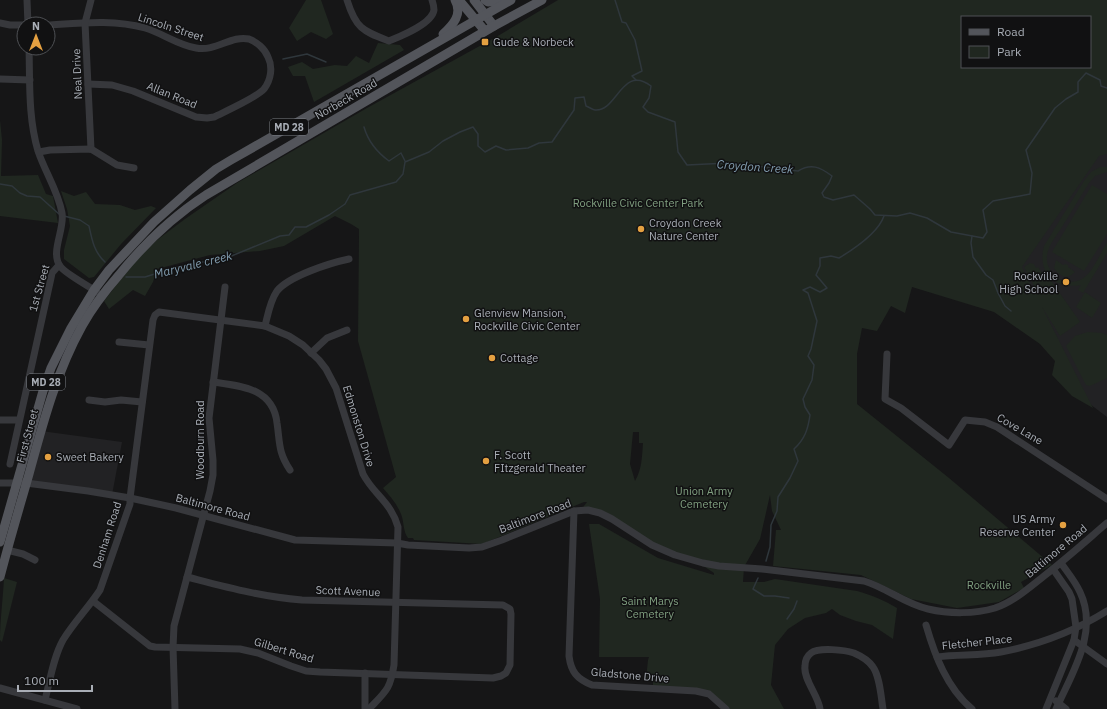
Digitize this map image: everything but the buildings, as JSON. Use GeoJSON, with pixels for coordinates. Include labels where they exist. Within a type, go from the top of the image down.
{"type":"FeatureCollection","features":[{"type":"Feature","properties":{"kind":"main road"},"geometry":{"type":"LineString","coordinates":[[429,46],[454,24],[457,18],[458,10],[455,0]]}},
{"type":"Feature","properties":{"kind":"main road"},"geometry":{"type":"LineString","coordinates":[[459,0],[485,31]]}},
{"type":"Feature","properties":{"kind":"main road"},"geometry":{"type":"LineString","coordinates":[[474,0],[494,26]]}},
{"type":"Feature","properties":{"kind":"main road"},"geometry":{"type":"LineString","coordinates":[[485,0],[488,2],[498,2],[506,0]]}},
{"type":"Feature","properties":{"kind":"main road","name":"Norbeck Road"},"geometry":{"type":"LineString","coordinates":[[94,290],[109,270],[154,222],[172,205],[216,170],[511,0]]}},
{"type":"Feature","properties":{"kind":"main road","name":"Norbeck Road"},"geometry":{"type":"LineString","coordinates":[[102,296],[135,254],[171,220],[192,203],[485,31],[542,0]]}},
{"type":"Feature","properties":{"kind":"main road","name":"First Street"},"geometry":{"type":"LineString","coordinates":[[0,542],[43,391],[51,368],[71,328],[94,290]]}},
{"type":"Feature","properties":{"kind":"main road","name":"First Street"},"geometry":{"type":"LineString","coordinates":[[0,577],[47,406],[82,326],[102,296]]}},
{"type":"Feature","properties":{"kind":"street"},"geometry":{"type":"LineString","coordinates":[[27,0],[28,16]]}},
{"type":"Feature","properties":{"kind":"street","name":"Neal Drive"},"geometry":{"type":"LineString","coordinates":[[91,0],[85,23],[91,149]]}},
{"type":"Feature","properties":{"kind":"street"},"geometry":{"type":"LineString","coordinates":[[347,0],[350,10],[359,26],[367,33],[389,41],[415,29],[430,18],[434,11],[432,0]]}},
{"type":"Feature","properties":{"kind":"street"},"geometry":{"type":"LineString","coordinates":[[0,23],[16,25]]}},
{"type":"Feature","properties":{"kind":"street","name":"Lincoln Street"},"geometry":{"type":"LineString","coordinates":[[56,25],[116,23],[145,28],[193,48],[204,50],[218,47],[235,39],[248,39],[262,47],[268,56],[271,65],[270,76],[264,89]]}},
{"type":"Feature","properties":{"kind":"street","name":"1st Street"},"geometry":{"type":"LineString","coordinates":[[10,464],[52,273],[59,265],[56,257],[63,216],[59,201],[39,152],[33,130],[31,116],[29,56]]}},
{"type":"Feature","properties":{"kind":"street"},"geometry":{"type":"LineString","coordinates":[[0,79],[30,80]]}},
{"type":"Feature","properties":{"kind":"street","name":"Allan Road"},"geometry":{"type":"LineString","coordinates":[[88,84],[112,85],[133,91],[196,117],[207,118],[214,117],[264,89]]}},
{"type":"Feature","properties":{"kind":"street"},"geometry":{"type":"LineString","coordinates":[[39,152],[50,150],[91,149],[117,165],[134,168]]}},
{"type":"Feature","properties":{"kind":"street"},"geometry":{"type":"LineString","coordinates":[[264,326],[272,300],[285,283],[339,261],[349,259]]}},
{"type":"Feature","properties":{"kind":"street"},"geometry":{"type":"LineString","coordinates":[[59,265],[61,268],[102,296]]}},
{"type":"Feature","properties":{"kind":"street","name":"Woodburn Road"},"geometry":{"type":"LineString","coordinates":[[175,709],[173,646],[174,626],[204,516],[213,475],[209,418],[225,288]]}},
{"type":"Feature","properties":{"kind":"street","name":"Edmonston Drive"},"geometry":{"type":"LineString","coordinates":[[155,315],[159,312],[221,319],[264,326],[277,330],[303,345],[326,370],[336,388],[363,474],[367,482],[384,500],[395,517],[398,527],[396,603],[391,681],[387,690],[369,709]]}},
{"type":"Feature","properties":{"kind":"street","name":"Denham Road"},"geometry":{"type":"LineString","coordinates":[[45,700],[57,654],[62,641],[93,602],[100,590],[129,509],[149,345],[155,315]]}},
{"type":"Feature","properties":{"kind":"street"},"geometry":{"type":"LineString","coordinates":[[311,353],[327,338],[346,330]]}},
{"type":"Feature","properties":{"kind":"street"},"geometry":{"type":"LineString","coordinates":[[119,342],[149,345]]}},
{"type":"Feature","properties":{"kind":"street","name":"Cove Lane"},"geometry":{"type":"LineString","coordinates":[[887,354],[885,398],[901,408],[949,445],[965,420],[985,422],[1010,434],[1107,498]]}},
{"type":"Feature","properties":{"kind":"street"},"geometry":{"type":"LineString","coordinates":[[213,382],[244,386],[252,389],[269,403],[276,415],[280,452],[290,470]]}},
{"type":"Feature","properties":{"kind":"street"},"geometry":{"type":"LineString","coordinates":[[89,400],[105,402],[120,400],[142,402]]}},
{"type":"Feature","properties":{"kind":"street"},"geometry":{"type":"LineString","coordinates":[[0,420],[20,420]]}},
{"type":"Feature","properties":{"kind":"street","name":"Baltimore Road"},"geometry":{"type":"LineString","coordinates":[[0,482],[26,483],[130,498],[176,508],[295,540],[397,543],[408,545],[469,548],[482,547],[574,511],[588,510],[600,513],[612,519],[652,545],[675,555],[696,561],[719,566],[762,569],[864,581],[874,584],[909,603],[943,612],[965,613],[996,607],[1016,596],[1061,563],[1107,523]]}},
{"type":"Feature","properties":{"kind":"street","name":"Gladstone Drive"},"geometry":{"type":"LineString","coordinates":[[574,511],[569,656],[570,666],[573,672],[583,682],[592,685],[696,691],[709,694],[726,709]]}},
{"type":"Feature","properties":{"kind":"street"},"geometry":{"type":"LineString","coordinates":[[7,550],[23,554],[35,560]]}},
{"type":"Feature","properties":{"kind":"street"},"geometry":{"type":"LineString","coordinates":[[1057,706],[1083,647],[1087,622],[1085,605],[1080,593],[1073,578],[1061,563]]}},
{"type":"Feature","properties":{"kind":"street"},"geometry":{"type":"LineString","coordinates":[[1046,709],[1074,640],[1076,627],[1072,599],[1069,592],[1053,569]]}},
{"type":"Feature","properties":{"kind":"street","name":"Scott Avenue"},"geometry":{"type":"LineString","coordinates":[[187,577],[248,593],[277,598],[503,606],[510,609],[511,614],[510,665],[506,672]]}},
{"type":"Feature","properties":{"kind":"street","name":"Gilbert Road"},"geometry":{"type":"LineString","coordinates":[[93,602],[150,646],[155,647],[173,646],[240,649],[258,652],[306,671],[493,678],[501,676],[506,672]]}},
{"type":"Feature","properties":{"kind":"street","name":"Fletcher Place"},"geometry":{"type":"LineString","coordinates":[[937,657],[1001,652],[1034,645],[1087,622],[1107,611]]}},
{"type":"Feature","properties":{"kind":"street"},"geometry":{"type":"LineString","coordinates":[[926,625],[945,675],[956,691],[972,709]]}},
{"type":"Feature","properties":{"kind":"street"},"geometry":{"type":"LineString","coordinates":[[1074,640],[1107,664]]}},
{"type":"Feature","properties":{"kind":"street"},"geometry":{"type":"LineString","coordinates":[[820,709],[819,703],[806,676],[804,668],[806,659],[812,652],[821,649],[852,652],[871,664],[877,675],[884,709]]}},
{"type":"Feature","properties":{"kind":"street"},"geometry":{"type":"LineString","coordinates":[[365,673],[365,709]]}},
{"type":"Feature","properties":{"kind":"street"},"geometry":{"type":"LineString","coordinates":[[0,688],[77,709]]}},
{"type":"Feature","properties":{"kind":"street"},"geometry":{"type":"LineString","coordinates":[[1051,697],[1057,706],[1066,709]]}},
{"type":"Feature","properties":{"kind":"street"},"geometry":{"type":"LineString","coordinates":[[714,709],[719,702]]}},
{"type":"Feature","properties":{"kind":"shaded area","name":"Rockville High School"},"geometry":{"type":"Polygon","coordinates":[[[1107,150],[1107,417],[1082,398],[1016,263],[1099,152],[1107,150]]]}},
{"type":"Feature","properties":{"kind":"shaded area"},"geometry":{"type":"Polygon","coordinates":[[[41,431],[122,442],[112,495],[26,483],[41,431]]]}},
{"type":"Feature","properties":{"kind":"green space"},"geometry":{"type":"Polygon","coordinates":[[[306,0],[321,0],[333,34],[326,39],[311,32],[297,41],[289,28],[306,0]]]}},
{"type":"Feature","properties":{"kind":"green space","name":"Rockville Civic Center Park"},"geometry":{"type":"Polygon","coordinates":[[[558,0],[1107,0],[1107,154],[1099,156],[1022,267],[1032,287],[1034,286],[1024,267],[1030,263],[1034,264],[1036,268],[1038,267],[1045,278],[1047,277],[1050,279],[1080,322],[1060,336],[1042,307],[1093,408],[1072,396],[1052,375],[1055,361],[1040,344],[994,312],[912,287],[905,313],[891,306],[877,331],[862,328],[857,354],[857,404],[949,478],[1052,565],[1021,582],[1024,588],[999,602],[957,608],[911,599],[861,575],[773,566],[776,530],[781,530],[772,511],[770,495],[760,539],[744,567],[743,582],[764,582],[775,579],[857,591],[872,596],[897,608],[893,639],[872,625],[840,615],[832,609],[826,613],[805,618],[788,629],[775,645],[771,685],[784,709],[726,709],[709,694],[653,689],[653,680],[646,679],[649,657],[599,657],[600,599],[589,524],[599,524],[658,558],[714,575],[714,573],[696,561],[675,555],[612,519],[581,510],[587,502],[482,544],[414,540],[413,538],[408,538],[405,533],[399,510],[383,488],[396,477],[358,341],[359,229],[335,216],[284,246],[260,251],[210,255],[157,269],[153,282],[145,296],[133,290],[109,309],[104,301],[135,261],[157,240],[185,219],[237,183],[367,108],[496,37],[558,0]],[[633,432],[630,464],[635,481],[642,458],[643,443],[639,443],[639,432],[633,432]]]}},
{"type":"Feature","properties":{"kind":"green space"},"geometry":{"type":"Polygon","coordinates":[[[378,43],[400,45],[404,50],[314,102],[305,76],[293,76],[288,67],[302,62],[313,69],[335,65],[347,66],[356,56],[369,63],[378,43]]]}},
{"type":"Feature","properties":{"kind":"green space"},"geometry":{"type":"Polygon","coordinates":[[[0,120],[2,140],[1,176],[38,175],[46,194],[53,196],[58,223],[0,216],[0,120]]]}},
{"type":"Feature","properties":{"kind":"green space"},"geometry":{"type":"Polygon","coordinates":[[[1100,167],[1107,167],[1107,172],[1095,176],[1089,183],[1048,251],[1048,266],[1052,273],[1064,281],[1071,282],[1086,276],[1092,269],[1107,243],[1107,253],[1083,293],[1078,290],[1081,285],[1063,285],[1050,277],[1043,264],[1042,255],[1044,246],[1084,181],[1091,172],[1100,167]]]}},
{"type":"Feature","properties":{"kind":"green space"},"geometry":{"type":"Polygon","coordinates":[[[1092,185],[1107,194],[1107,234],[1084,271],[1052,252],[1092,185]]]}},
{"type":"Feature","properties":{"kind":"green space"},"geometry":{"type":"Polygon","coordinates":[[[61,191],[74,196],[86,192],[95,204],[120,205],[135,210],[151,206],[156,208],[121,244],[94,277],[89,278],[64,259],[64,250],[70,226],[67,209],[61,191]]]}},
{"type":"Feature","properties":{"kind":"green space"},"geometry":{"type":"Polygon","coordinates":[[[1056,260],[1063,265],[1068,265],[1068,267],[1075,272],[1067,277],[1059,274],[1054,268],[1056,260]]]}},
{"type":"Feature","properties":{"kind":"green space"},"geometry":{"type":"Polygon","coordinates":[[[1085,292],[1101,303],[1092,318],[1076,307],[1085,292]]]}},
{"type":"Feature","properties":{"kind":"green space"},"geometry":{"type":"Polygon","coordinates":[[[1088,332],[1107,335],[1107,378],[1090,386],[1086,385],[1066,346],[1075,336],[1088,332]]]}},
{"type":"Feature","properties":{"kind":"green space"},"geometry":{"type":"Polygon","coordinates":[[[4,578],[17,582],[2,642],[0,640],[0,632],[4,578]]]}},
{"type":"Feature","properties":{"kind":"waterway"},"geometry":{"type":"LineString","coordinates":[[615,0],[622,22],[626,23],[635,40],[642,71],[632,76],[636,80]]}},
{"type":"Feature","properties":{"kind":"waterway"},"geometry":{"type":"LineString","coordinates":[[283,59],[307,54],[326,62]]}},
{"type":"Feature","properties":{"kind":"waterway","name":"Croydon Creek"},"geometry":{"type":"LineString","coordinates":[[126,277],[145,277],[177,267],[229,257],[280,236],[289,235],[295,227],[306,227],[329,215],[345,204],[350,195],[396,182],[403,174],[405,162],[429,152],[443,141],[473,127],[478,134],[478,146],[485,152],[496,146],[506,150],[528,148],[539,143],[552,142],[574,110],[575,98],[584,97],[586,106],[593,110],[603,109],[626,84],[633,81],[641,81],[651,86],[649,98],[643,107],[648,112],[675,122],[678,152],[687,165],[728,163],[798,171],[807,167],[815,167],[832,176],[822,193],[824,197],[833,200],[854,195],[875,215],[897,216],[910,213],[927,218],[951,232],[983,238],[987,232],[983,210],[993,201],[1030,194],[1032,173],[1026,150],[1055,108],[1078,92],[1078,82],[1086,73],[1100,80],[1101,86],[1107,88]]}},
{"type":"Feature","properties":{"kind":"waterway"},"geometry":{"type":"LineString","coordinates":[[364,127],[371,142],[385,158],[389,161],[401,153],[405,161]]}},
{"type":"Feature","properties":{"kind":"waterway","name":"Maryvale creek"},"geometry":{"type":"LineString","coordinates":[[0,184],[12,186],[20,193],[27,196],[40,197],[59,214]]}},
{"type":"Feature","properties":{"kind":"waterway","name":"Maryvale creek"},"geometry":{"type":"LineString","coordinates":[[64,216],[80,220],[89,226],[92,241],[98,254],[105,262]]}},
{"type":"Feature","properties":{"kind":"waterway"},"geometry":{"type":"LineString","coordinates":[[766,561],[770,547],[771,525],[777,511],[778,497],[790,478],[798,461],[794,449],[805,434],[810,415],[805,407],[803,399],[812,380],[814,365],[808,356],[817,321],[808,293],[803,290],[810,287],[820,292],[827,288],[816,275],[820,266],[820,258],[831,256],[839,258],[852,250],[877,228],[884,216]]}},
{"type":"Feature","properties":{"kind":"waterway"},"geometry":{"type":"LineString","coordinates":[[972,236],[971,243],[973,257],[986,275],[993,280],[1005,306],[1011,311]]}},
{"type":"Feature","properties":{"kind":"waterway"},"geometry":{"type":"LineString","coordinates":[[758,578],[753,589],[764,596],[789,598]]}},
{"type":"Feature","properties":{"kind":"waterway"},"geometry":{"type":"LineString","coordinates":[[787,619],[794,609],[797,601]]}},
{"type":"Feature","properties":{"kind":"place","name":"Gude & Norbeck"},"geometry":{"type":"Point","coordinates":[485,42]}},
{"type":"Feature","properties":{"kind":"place","name":"Croydon Creek Nature Center"},"geometry":{"type":"Point","coordinates":[641,229]}},
{"type":"Feature","properties":{"kind":"place","name":"Rockville High School"},"geometry":{"type":"Point","coordinates":[1066,282]}},
{"type":"Feature","properties":{"kind":"place","name":"Glenview Mansion, Rockville Civic Center"},"geometry":{"type":"Point","coordinates":[466,319]}},
{"type":"Feature","properties":{"kind":"place","name":"Cottage"},"geometry":{"type":"Point","coordinates":[492,358]}},
{"type":"Feature","properties":{"kind":"place","name":"Sweet Bakery"},"geometry":{"type":"Point","coordinates":[48,457]}},
{"type":"Feature","properties":{"kind":"place","name":"F. Scott FItzgerald Theater"},"geometry":{"type":"Point","coordinates":[486,461]}},
{"type":"Feature","properties":{"kind":"place","name":"US Army Reserve Center"},"geometry":{"type":"Point","coordinates":[1063,525]}},
{"type":"Feature","properties":{"kind":"park label","name":"Union Army Cemetery"},"geometry":{"type":"Point","coordinates":[704,497]}},
{"type":"Feature","properties":{"kind":"park label","name":"Rockville"},"geometry":{"type":"Point","coordinates":[989,585]}},
{"type":"Feature","properties":{"kind":"park label","name":"Saint Marys Cemetery"},"geometry":{"type":"Point","coordinates":[650,607]}}]}
